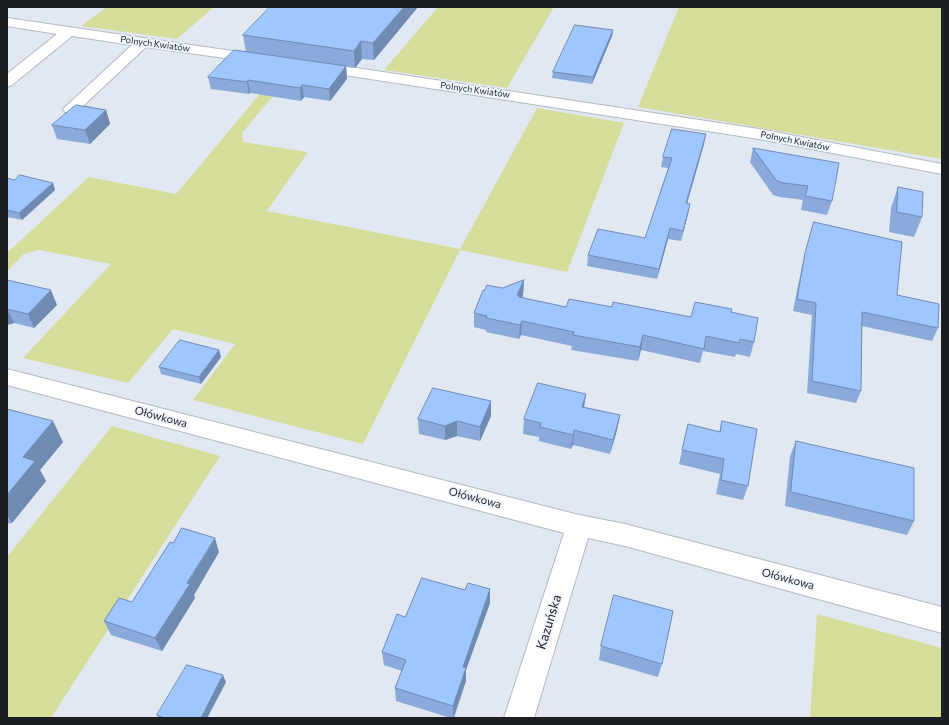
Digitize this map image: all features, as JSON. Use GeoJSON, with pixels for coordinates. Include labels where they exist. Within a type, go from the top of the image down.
{"type":"FeatureCollection","features":[{"type":"Feature","properties":{"kind":"street","name":"Polnych Kwiatów"},"geometry":{"type":"LineString","coordinates":[[7,22],[271,61]]}},
{"type":"Feature","properties":{"kind":"street"},"geometry":{"type":"LineString","coordinates":[[7,82],[68,32]]}},
{"type":"Feature","properties":{"kind":"street"},"geometry":{"type":"LineString","coordinates":[[90,112],[71,108],[144,42]]}},
{"type":"Feature","properties":{"kind":"street","name":"Polnych Kwiatów"},"geometry":{"type":"LineString","coordinates":[[302,65],[759,134],[942,168]]}},
{"type":"Feature","properties":{"kind":"street","name":"Ołówkowa"},"geometry":{"type":"LineString","coordinates":[[7,377],[579,526],[632,537],[942,620]]}},
{"type":"Feature","properties":{"kind":"street","name":"Kazuńska"},"geometry":{"type":"LineString","coordinates":[[519,718],[579,526]]}},
{"type":"Feature","properties":{"kind":"green space"},"geometry":{"type":"Polygon","coordinates":[[[107,7],[214,7],[177,39],[81,26],[107,7]]]}},
{"type":"Feature","properties":{"kind":"green space"},"geometry":{"type":"Polygon","coordinates":[[[438,7],[554,7],[507,88],[384,70],[438,7]]]}},
{"type":"Feature","properties":{"kind":"green space"},"geometry":{"type":"Polygon","coordinates":[[[679,7],[942,7],[942,159],[638,107],[679,7]]]}},
{"type":"Feature","properties":{"kind":"green space"},"geometry":{"type":"Polygon","coordinates":[[[280,70],[294,71],[242,133],[243,142],[308,152],[267,211],[460,249],[537,108],[624,123],[567,272],[460,250],[363,444],[193,400],[235,344],[173,329],[128,383],[23,358],[111,264],[39,250],[24,254],[7,271],[7,253],[89,177],[176,194],[280,70]]]}},
{"type":"Feature","properties":{"kind":"green space"},"geometry":{"type":"Polygon","coordinates":[[[112,426],[220,456],[51,718],[7,718],[7,557],[112,426]]]}},
{"type":"Feature","properties":{"kind":"green space"},"geometry":{"type":"Polygon","coordinates":[[[817,614],[942,648],[942,718],[810,718],[817,614]]]}},
{"type":"Feature","properties":{"kind":"building"},"geometry":{"type":"Polygon","coordinates":[[[270,7],[404,7],[373,43],[361,41],[354,51],[243,35],[270,7]]]}},
{"type":"Feature","properties":{"kind":"building"},"geometry":{"type":"Polygon","coordinates":[[[575,25],[613,30],[593,77],[553,72],[575,25]]]}},
{"type":"Feature","properties":{"kind":"building"},"geometry":{"type":"Polygon","coordinates":[[[234,50],[346,66],[329,89],[302,85],[300,88],[248,80],[247,82],[208,77],[234,50]]]}},
{"type":"Feature","properties":{"kind":"building"},"geometry":{"type":"Polygon","coordinates":[[[76,105],[106,110],[85,130],[52,125],[76,105]]]}},
{"type":"Feature","properties":{"kind":"building"},"geometry":{"type":"Polygon","coordinates":[[[672,129],[706,134],[686,203],[690,204],[683,231],[670,228],[659,269],[588,255],[598,229],[645,238],[672,158],[663,157],[672,129]]]}},
{"type":"Feature","properties":{"kind":"building"},"geometry":{"type":"Polygon","coordinates":[[[753,148],[839,163],[832,201],[805,196],[808,186],[777,181],[753,148]]]}},
{"type":"Feature","properties":{"kind":"building"},"geometry":{"type":"Polygon","coordinates":[[[20,175],[53,183],[19,213],[7,210],[7,178],[14,180],[20,175]]]}},
{"type":"Feature","properties":{"kind":"building"},"geometry":{"type":"Polygon","coordinates":[[[898,187],[923,192],[922,217],[897,212],[898,187]]]}},
{"type":"Feature","properties":{"kind":"building"},"geometry":{"type":"Polygon","coordinates":[[[814,222],[902,242],[897,295],[939,304],[938,328],[862,312],[861,391],[812,381],[816,303],[797,299],[805,253],[814,222]]]}},
{"type":"Feature","properties":{"kind":"building"},"geometry":{"type":"Polygon","coordinates":[[[7,280],[51,290],[28,314],[7,309],[7,280]]]}},
{"type":"Feature","properties":{"kind":"building"},"geometry":{"type":"Polygon","coordinates":[[[524,280],[517,295],[519,297],[566,307],[569,299],[612,307],[613,302],[691,317],[695,302],[732,309],[731,312],[758,318],[754,342],[740,339],[739,343],[706,336],[704,349],[643,335],[640,347],[573,335],[574,332],[522,321],[520,325],[486,318],[487,316],[474,313],[483,290],[484,291],[487,285],[502,288],[524,280]]]}},
{"type":"Feature","properties":{"kind":"building"},"geometry":{"type":"Polygon","coordinates":[[[180,340],[219,350],[199,377],[159,367],[180,340]]]}},
{"type":"Feature","properties":{"kind":"building"},"geometry":{"type":"Polygon","coordinates":[[[538,383],[586,394],[582,407],[620,415],[613,440],[574,430],[573,435],[540,427],[541,423],[524,419],[538,383]]]}},
{"type":"Feature","properties":{"kind":"building"},"geometry":{"type":"Polygon","coordinates":[[[433,388],[491,401],[480,427],[457,421],[445,426],[418,419],[433,388]]]}},
{"type":"Feature","properties":{"kind":"building"},"geometry":{"type":"Polygon","coordinates":[[[7,409],[53,421],[23,457],[35,461],[7,495],[7,409]]]}},
{"type":"Feature","properties":{"kind":"building"},"geometry":{"type":"Polygon","coordinates":[[[722,421],[757,429],[748,486],[721,480],[724,459],[682,450],[688,424],[720,432],[722,421]]]}},
{"type":"Feature","properties":{"kind":"building"},"geometry":{"type":"Polygon","coordinates":[[[796,441],[914,468],[914,521],[791,492],[796,441]]]}},
{"type":"Feature","properties":{"kind":"building"},"geometry":{"type":"Polygon","coordinates":[[[182,528],[215,538],[187,583],[190,584],[155,638],[104,621],[119,598],[132,602],[170,542],[173,543],[182,528]]]}},
{"type":"Feature","properties":{"kind":"building"},"geometry":{"type":"Polygon","coordinates":[[[422,578],[465,590],[468,583],[490,589],[463,667],[466,668],[453,706],[395,688],[406,660],[382,652],[397,614],[405,617],[422,578]]]}},
{"type":"Feature","properties":{"kind":"building"},"geometry":{"type":"Polygon","coordinates":[[[614,595],[673,611],[662,664],[601,646],[614,595]]]}},
{"type":"Feature","properties":{"kind":"building"},"geometry":{"type":"Polygon","coordinates":[[[187,665],[223,675],[201,718],[164,718],[157,715],[187,665]]]}}]}
